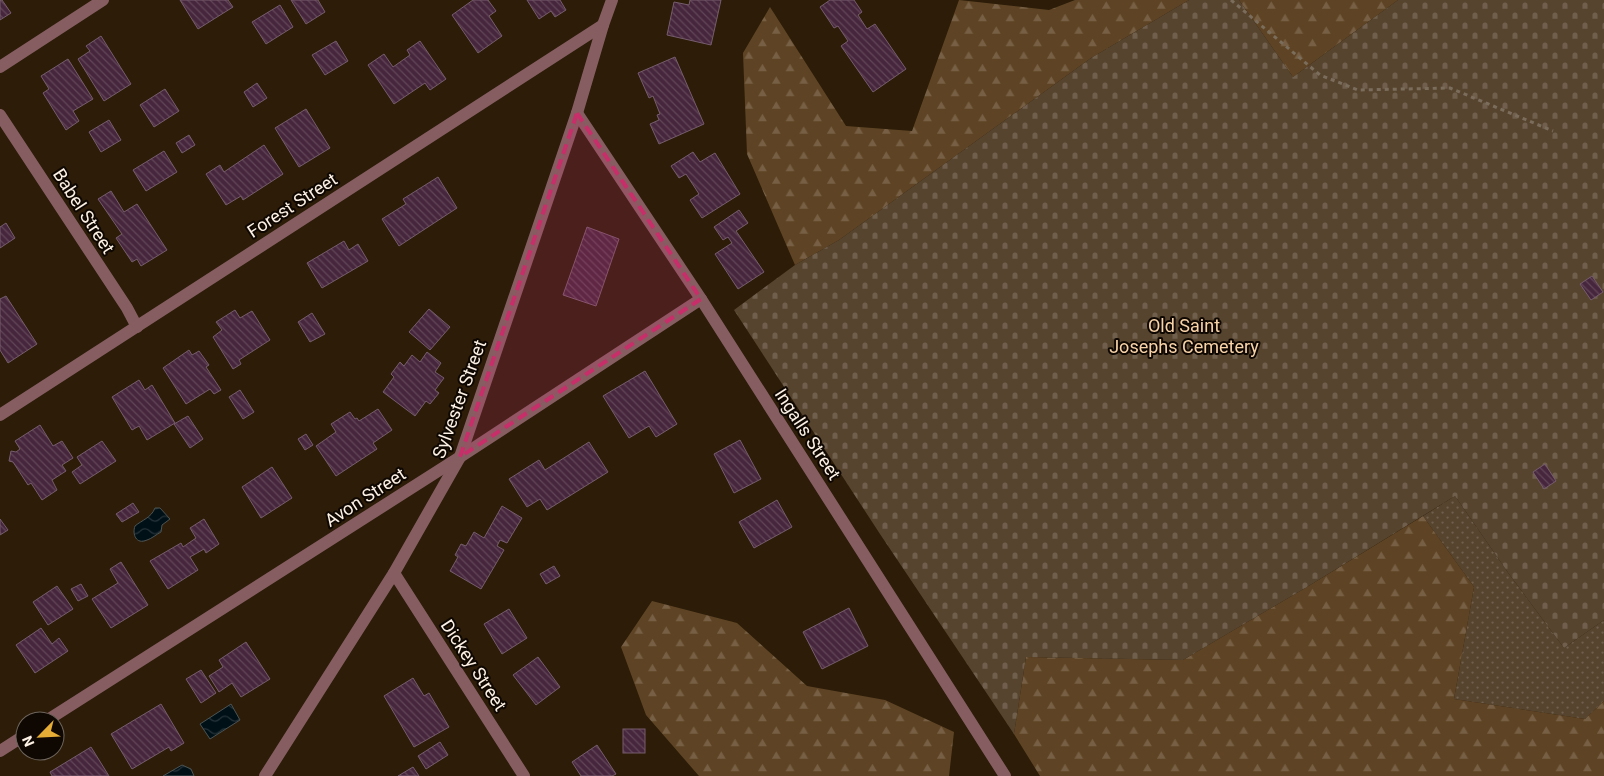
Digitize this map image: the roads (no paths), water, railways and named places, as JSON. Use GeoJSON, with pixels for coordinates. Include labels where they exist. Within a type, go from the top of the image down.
{"type":"FeatureCollection","features":[{"type":"Feature","properties":{"kind":"street"},"geometry":{"type":"LineString","coordinates":[[0,67],[103,0]]}},
{"type":"Feature","properties":{"kind":"street","name":"Sylvester Street"},"geometry":{"type":"LineString","coordinates":[[265,776],[394,573],[460,457],[577,113],[612,0]]}},
{"type":"Feature","properties":{"kind":"street","name":"Forest Street"},"geometry":{"type":"LineString","coordinates":[[0,415],[603,25]]}},
{"type":"Feature","properties":{"kind":"street","name":"Ingalls Street"},"geometry":{"type":"LineString","coordinates":[[577,113],[701,300],[1006,776]]}},
{"type":"Feature","properties":{"kind":"street","name":"Babel Street"},"geometry":{"type":"LineString","coordinates":[[0,115],[138,327]]}},
{"type":"Feature","properties":{"kind":"street","name":"Avon Street"},"geometry":{"type":"LineString","coordinates":[[62,711],[460,457],[701,300]]}},
{"type":"Feature","properties":{"kind":"street","name":"Dickey Street"},"geometry":{"type":"LineString","coordinates":[[394,573],[524,776]]}},
{"type":"Feature","properties":{"kind":"street"},"geometry":{"type":"LineString","coordinates":[[0,751],[15,741]]}},
{"type":"Feature","properties":{"kind":"water"},"geometry":{"type":"Polygon","coordinates":[[[155,508],[160,508],[170,519],[162,525],[161,532],[150,539],[140,541],[135,535],[135,526],[149,517],[155,508]]]}},
{"type":"Feature","properties":{"kind":"water"},"geometry":{"type":"Polygon","coordinates":[[[231,704],[240,720],[210,739],[200,724],[231,704]]]}},
{"type":"Feature","properties":{"kind":"water"},"geometry":{"type":"Polygon","coordinates":[[[182,765],[191,769],[194,776],[163,776],[182,765]]]}},
{"type":"Feature","properties":{"kind":"park label","name":"Old Saint Josephs Cemetery"},"geometry":{"type":"Point","coordinates":[1184,335]}}]}
